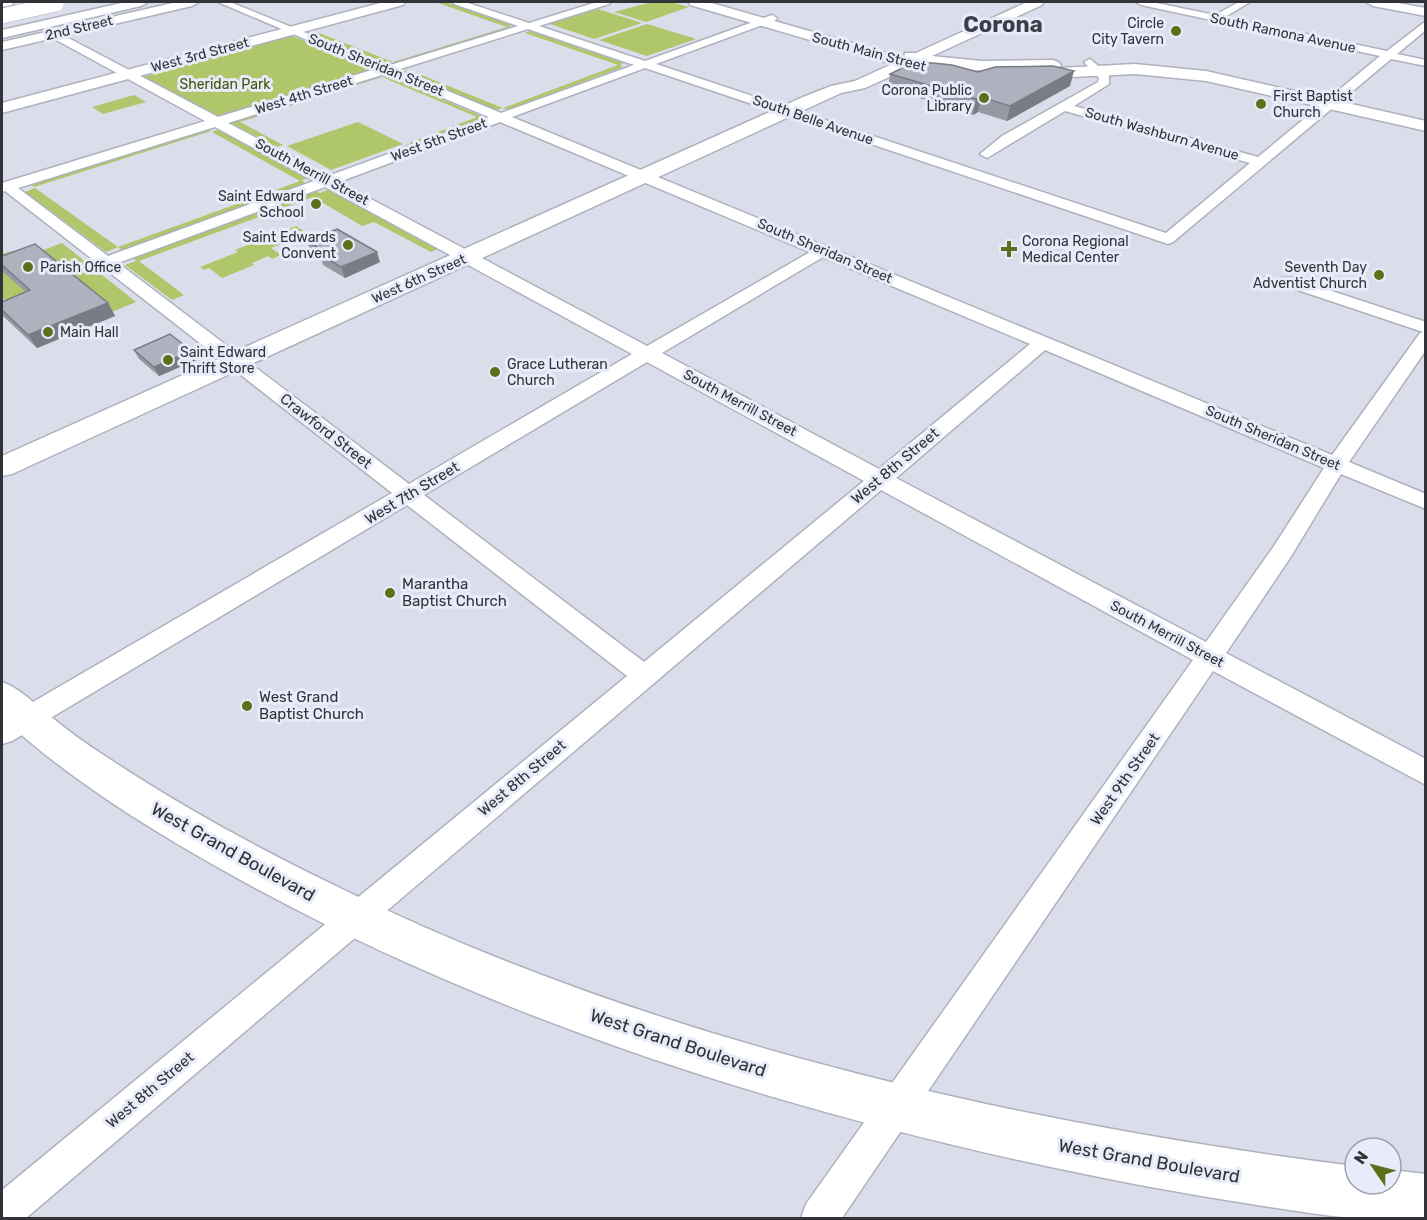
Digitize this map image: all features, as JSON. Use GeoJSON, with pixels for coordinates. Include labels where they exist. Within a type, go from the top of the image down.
{"type":"FeatureCollection","features":[{"type":"Feature","properties":{"kind":"main road"},"geometry":{"type":"LineString","coordinates":[[2,3],[7,2]]}},
{"type":"Feature","properties":{"kind":"main road"},"geometry":{"type":"LineString","coordinates":[[2,17],[27,2]]}},
{"type":"Feature","properties":{"kind":"main road"},"geometry":{"type":"LineString","coordinates":[[2,34],[105,5],[141,2]]}},
{"type":"Feature","properties":{"kind":"main road"},"geometry":{"type":"LineString","coordinates":[[2,9],[153,2]]}},
{"type":"Feature","properties":{"kind":"main road","name":"2nd Street"},"geometry":{"type":"LineString","coordinates":[[2,46],[192,2]]}},
{"type":"Feature","properties":{"kind":"main road","name":"West 3rd Street"},"geometry":{"type":"LineString","coordinates":[[2,108],[398,2]]}},
{"type":"Feature","properties":{"kind":"main road","name":"South Main Street"},"geometry":{"type":"LineString","coordinates":[[695,2],[766,20],[945,72],[983,74],[1094,66],[1206,76],[1425,126]]}},
{"type":"Feature","properties":{"kind":"main road","name":"South Main Street"},"geometry":{"type":"LineString","coordinates":[[716,2],[766,20]]}},
{"type":"Feature","properties":{"kind":"main road"},"geometry":{"type":"LineString","coordinates":[[903,59],[1015,2]]}},
{"type":"Feature","properties":{"kind":"main road"},"geometry":{"type":"LineString","coordinates":[[903,59],[1037,2]]}},
{"type":"Feature","properties":{"kind":"main road"},"geometry":{"type":"LineString","coordinates":[[1373,2],[1425,12]]}},
{"type":"Feature","properties":{"kind":"main road"},"geometry":{"type":"LineString","coordinates":[[2,17],[63,3]]}},
{"type":"Feature","properties":{"kind":"main road"},"geometry":{"type":"LineString","coordinates":[[2,23],[38,8]]}},
{"type":"Feature","properties":{"kind":"main road","name":"West 6th Street"},"geometry":{"type":"LineString","coordinates":[[2,467],[837,89],[840,82],[903,59]]}},
{"type":"Feature","properties":{"kind":"main road","name":"West Grand Boulevard"},"geometry":{"type":"LineString","coordinates":[[10,716],[179,823],[264,872],[355,918],[486,975],[608,1021],[763,1071],[898,1107],[1136,1161],[1339,1192],[1425,1200]]}},
{"type":"Feature","properties":{"kind":"street","name":"South Sheridan Street"},"geometry":{"type":"LineString","coordinates":[[223,2],[1425,502]]}},
{"type":"Feature","properties":{"kind":"street","name":"South Belle Avenue"},"geometry":{"type":"LineString","coordinates":[[457,2],[1168,239],[1260,162]]}},
{"type":"Feature","properties":{"kind":"street","name":"West 4th Street"},"geometry":{"type":"LineString","coordinates":[[4,187],[606,2]]}},
{"type":"Feature","properties":{"kind":"street","name":"South Ramona Avenue"},"geometry":{"type":"LineString","coordinates":[[1140,2],[1425,63]]}},
{"type":"Feature","properties":{"kind":"street"},"geometry":{"type":"LineString","coordinates":[[1216,18],[1245,2]]}},
{"type":"Feature","properties":{"kind":"street","name":"West 5th Street"},"geometry":{"type":"LineString","coordinates":[[106,262],[766,20]]}},
{"type":"Feature","properties":{"kind":"street"},"geometry":{"type":"LineString","coordinates":[[1260,162],[1425,24]]}},
{"type":"Feature","properties":{"kind":"street","name":"South Merrill Street"},"geometry":{"type":"LineString","coordinates":[[53,34],[1425,773]]}},
{"type":"Feature","properties":{"kind":"street"},"geometry":{"type":"LineString","coordinates":[[987,154],[1103,84],[1105,77],[1094,66]]}},
{"type":"Feature","properties":{"kind":"street","name":"South Washburn Avenue"},"geometry":{"type":"LineString","coordinates":[[1065,107],[1260,162]]}},
{"type":"Feature","properties":{"kind":"street","name":"Crawford Street"},"geometry":{"type":"LineString","coordinates":[[4,187],[106,262],[645,676]]}},
{"type":"Feature","properties":{"kind":"street","name":"West 7th Street"},"geometry":{"type":"LineString","coordinates":[[10,716],[409,495],[822,251]]}},
{"type":"Feature","properties":{"kind":"street"},"geometry":{"type":"LineString","coordinates":[[1286,281],[1425,328]]}},
{"type":"Feature","properties":{"kind":"street","name":"West 9th Street"},"geometry":{"type":"LineString","coordinates":[[820,1218],[1282,552],[1336,465],[1425,337]]}},
{"type":"Feature","properties":{"kind":"street","name":"West 8th Street"},"geometry":{"type":"LineString","coordinates":[[2,1214],[1043,343]]}},
{"type":"Feature","properties":{"kind":"green space"},"geometry":{"type":"Polygon","coordinates":[[[435,2],[445,2],[513,25],[509,26],[512,28],[397,64],[393,62],[507,27],[435,2]]]}},
{"type":"Feature","properties":{"kind":"green space"},"geometry":{"type":"Polygon","coordinates":[[[652,2],[671,2],[689,7],[646,22],[614,12],[652,2]]]}},
{"type":"Feature","properties":{"kind":"green space"},"geometry":{"type":"Polygon","coordinates":[[[598,9],[642,23],[594,39],[547,23],[598,9]]]}},
{"type":"Feature","properties":{"kind":"green space"},"geometry":{"type":"Polygon","coordinates":[[[647,24],[696,39],[647,56],[599,40],[647,24]]]}},
{"type":"Feature","properties":{"kind":"green space"},"geometry":{"type":"Polygon","coordinates":[[[314,31],[393,62],[386,65],[308,33],[314,31]]]}},
{"type":"Feature","properties":{"kind":"green space"},"geometry":{"type":"Polygon","coordinates":[[[530,31],[624,63],[620,65],[623,67],[507,110],[503,108],[618,65],[525,33],[530,31]]]}},
{"type":"Feature","properties":{"kind":"green space","name":"Sheridan Park"},"geometry":{"type":"Polygon","coordinates":[[[290,35],[373,69],[223,116],[216,116],[143,77],[290,35]]]}},
{"type":"Feature","properties":{"kind":"green space"},"geometry":{"type":"Polygon","coordinates":[[[409,70],[503,108],[496,110],[402,72],[409,70]]]}},
{"type":"Feature","properties":{"kind":"green space"},"geometry":{"type":"Polygon","coordinates":[[[385,75],[486,118],[414,145],[409,143],[477,117],[382,77],[240,122],[283,145],[276,147],[231,123],[385,75]]]}},
{"type":"Feature","properties":{"kind":"green space"},"geometry":{"type":"Polygon","coordinates":[[[134,95],[146,102],[103,114],[92,107],[134,95]]]}},
{"type":"Feature","properties":{"kind":"green space"},"geometry":{"type":"Polygon","coordinates":[[[358,122],[403,144],[331,170],[287,146],[358,122]]]}},
{"type":"Feature","properties":{"kind":"green space"},"geometry":{"type":"Polygon","coordinates":[[[208,129],[211,131],[34,187],[31,185],[208,129]]]}},
{"type":"Feature","properties":{"kind":"green space"},"geometry":{"type":"Polygon","coordinates":[[[220,129],[309,178],[302,180],[305,183],[122,251],[118,247],[300,181],[212,132],[220,129]]]}},
{"type":"Feature","properties":{"kind":"green space"},"geometry":{"type":"Polygon","coordinates":[[[35,188],[118,247],[106,252],[25,192],[35,188]]]}},
{"type":"Feature","properties":{"kind":"green space"},"geometry":{"type":"Polygon","coordinates":[[[329,189],[438,249],[431,252],[374,222],[362,226],[313,197],[139,261],[184,295],[172,300],[125,265],[136,261],[132,257],[314,190],[320,193],[329,189]]]}},
{"type":"Feature","properties":{"kind":"green space"},"geometry":{"type":"Polygon","coordinates":[[[296,226],[308,234],[271,248],[281,255],[272,259],[268,256],[252,263],[254,265],[222,278],[209,268],[204,270],[200,267],[238,252],[235,250],[296,226]]]}},
{"type":"Feature","properties":{"kind":"green space"},"geometry":{"type":"Polygon","coordinates":[[[62,243],[136,302],[112,312],[2,317],[5,300],[2,298],[2,254],[12,251],[22,258],[62,243]]]}},
{"type":"Feature","properties":{"kind":"building"},"geometry":{"type":"Polygon","coordinates":[[[912,63],[952,65],[978,72],[995,67],[1053,66],[1074,71],[1010,106],[981,97],[976,99],[890,74],[912,63]]]}},
{"type":"Feature","properties":{"kind":"building"},"geometry":{"type":"Polygon","coordinates":[[[337,229],[377,252],[341,267],[319,254],[325,252],[307,241],[337,229]]]}},
{"type":"Feature","properties":{"kind":"building"},"geometry":{"type":"Polygon","coordinates":[[[35,244],[108,303],[28,335],[2,310],[2,302],[30,290],[2,265],[2,256],[35,244]]]}},
{"type":"Feature","properties":{"kind":"building"},"geometry":{"type":"Polygon","coordinates":[[[170,334],[192,351],[154,367],[134,350],[170,334]]]}},
{"type":"Feature","properties":{"kind":"place","name":"Circle City Tavern"},"geometry":{"type":"Point","coordinates":[1176,31]}},
{"type":"Feature","properties":{"kind":"place","name":"Corona Public Library"},"geometry":{"type":"Point","coordinates":[984,98]}},
{"type":"Feature","properties":{"kind":"place","name":"First Baptist Church"},"geometry":{"type":"Point","coordinates":[1261,104]}},
{"type":"Feature","properties":{"kind":"place","name":"Saint Edward School"},"geometry":{"type":"Point","coordinates":[316,204]}},
{"type":"Feature","properties":{"kind":"place","name":"Saint Edwards Convent"},"geometry":{"type":"Point","coordinates":[348,245]}},
{"type":"Feature","properties":{"kind":"place","name":"Corona Regional Medical Center"},"geometry":{"type":"Point","coordinates":[1009,249]}},
{"type":"Feature","properties":{"kind":"place","name":"Parish Office"},"geometry":{"type":"Point","coordinates":[28,267]}},
{"type":"Feature","properties":{"kind":"place","name":"Seventh Day Adventist Church"},"geometry":{"type":"Point","coordinates":[1379,275]}},
{"type":"Feature","properties":{"kind":"place","name":"Main Hall"},"geometry":{"type":"Point","coordinates":[48,332]}},
{"type":"Feature","properties":{"kind":"place","name":"Saint Edward Thrift Store"},"geometry":{"type":"Point","coordinates":[168,360]}},
{"type":"Feature","properties":{"kind":"place","name":"Grace Lutheran Church"},"geometry":{"type":"Point","coordinates":[495,372]}},
{"type":"Feature","properties":{"kind":"place","name":"Marantha Baptist Church"},"geometry":{"type":"Point","coordinates":[390,593]}},
{"type":"Feature","properties":{"kind":"place","name":"West Grand Baptist Church"},"geometry":{"type":"Point","coordinates":[247,706]}},
{"type":"Feature","properties":{"kind":"district","name":"Corona"},"geometry":{"type":"Point","coordinates":[1003,24]}}]}
